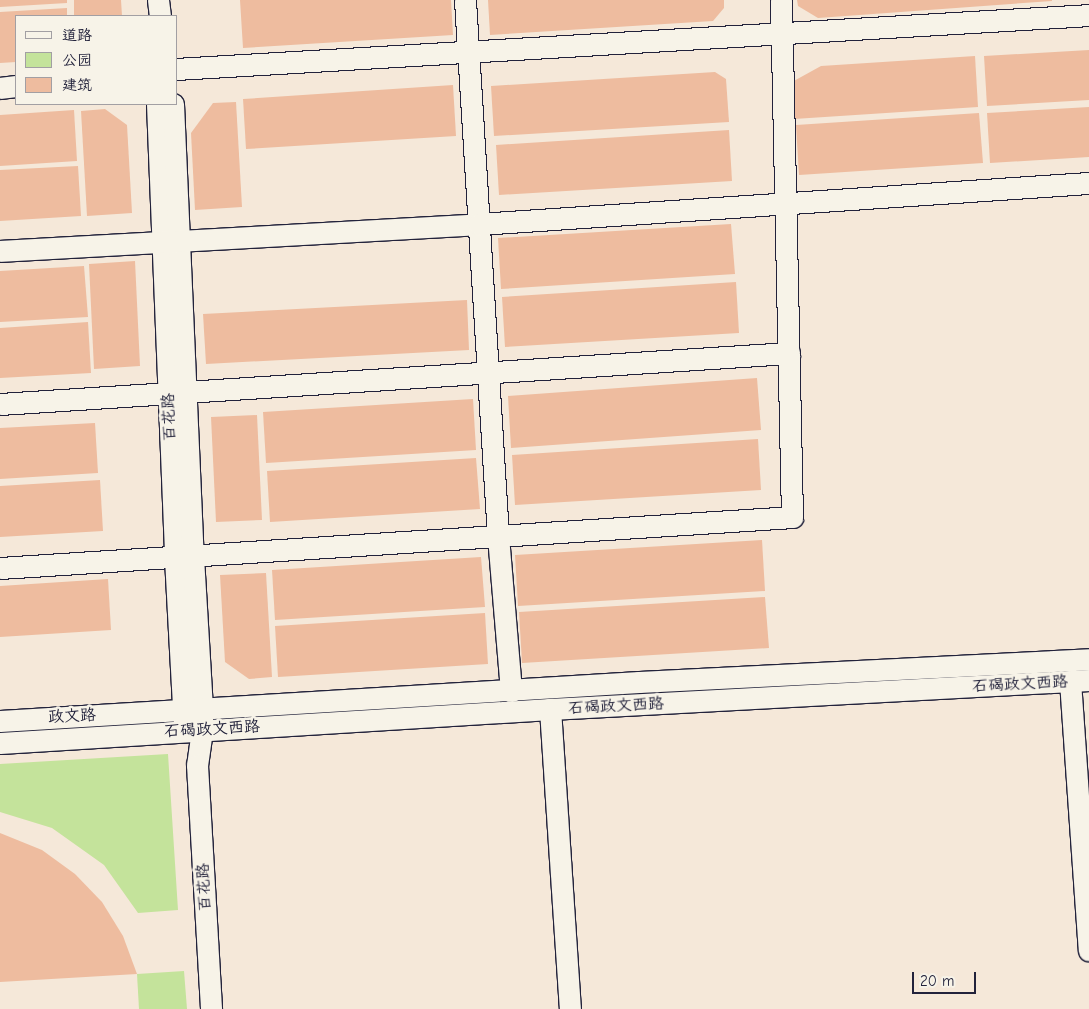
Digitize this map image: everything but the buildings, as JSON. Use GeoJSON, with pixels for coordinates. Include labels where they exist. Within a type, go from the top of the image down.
{"type":"FeatureCollection","features":[{"type":"Feature","properties":{"kind":"street"},"geometry":{"type":"LineString","coordinates":[[158,0],[160,15]]}},
{"type":"Feature","properties":{"kind":"street"},"geometry":{"type":"LineString","coordinates":[[465,0],[498,536],[511,691]]}},
{"type":"Feature","properties":{"kind":"street"},"geometry":{"type":"LineString","coordinates":[[0,568],[184,558],[792,517],[781,0]]}},
{"type":"Feature","properties":{"kind":"street"},"geometry":{"type":"LineString","coordinates":[[178,69],[1089,15]]}},
{"type":"Feature","properties":{"kind":"street"},"geometry":{"type":"LineString","coordinates":[[0,88],[15,86]]}},
{"type":"Feature","properties":{"kind":"street","name":"百花路"},"geometry":{"type":"LineString","coordinates":[[156,105],[171,241]]}},
{"type":"Feature","properties":{"kind":"street","name":"百花路"},"geometry":{"type":"LineString","coordinates":[[173,105],[171,241],[177,393],[184,558],[211,1009]]}},
{"type":"Feature","properties":{"kind":"street"},"geometry":{"type":"LineString","coordinates":[[0,250],[479,224],[786,205],[1089,183]]}},
{"type":"Feature","properties":{"kind":"street"},"geometry":{"type":"LineString","coordinates":[[0,404],[788,353]]}},
{"type":"Feature","properties":{"kind":"street","name":"石碣政文西路"},"geometry":{"type":"LineString","coordinates":[[143,733],[193,720],[511,691],[639,682],[1089,660]]}},
{"type":"Feature","properties":{"kind":"street"},"geometry":{"type":"LineString","coordinates":[[1080,680],[1089,950]]}},
{"type":"Feature","properties":{"kind":"street","name":"石碣政文西路"},"geometry":{"type":"LineString","coordinates":[[144,712],[193,720],[550,709],[1080,680]]}},
{"type":"Feature","properties":{"kind":"street"},"geometry":{"type":"LineString","coordinates":[[550,709],[570,1009]]}},
{"type":"Feature","properties":{"kind":"street","name":"政文路"},"geometry":{"type":"LineString","coordinates":[[0,721],[144,712]]}},
{"type":"Feature","properties":{"kind":"street","name":"政文路"},"geometry":{"type":"LineString","coordinates":[[0,743],[143,733]]}},
{"type":"Feature","properties":{"kind":"green space"},"geometry":{"type":"Polygon","coordinates":[[[168,754],[178,910],[138,913],[104,865],[52,828],[0,812],[0,764],[168,754]]]}},
{"type":"Feature","properties":{"kind":"green space"},"geometry":{"type":"Polygon","coordinates":[[[184,971],[187,1009],[139,1009],[137,974],[184,971]]]}}]}
